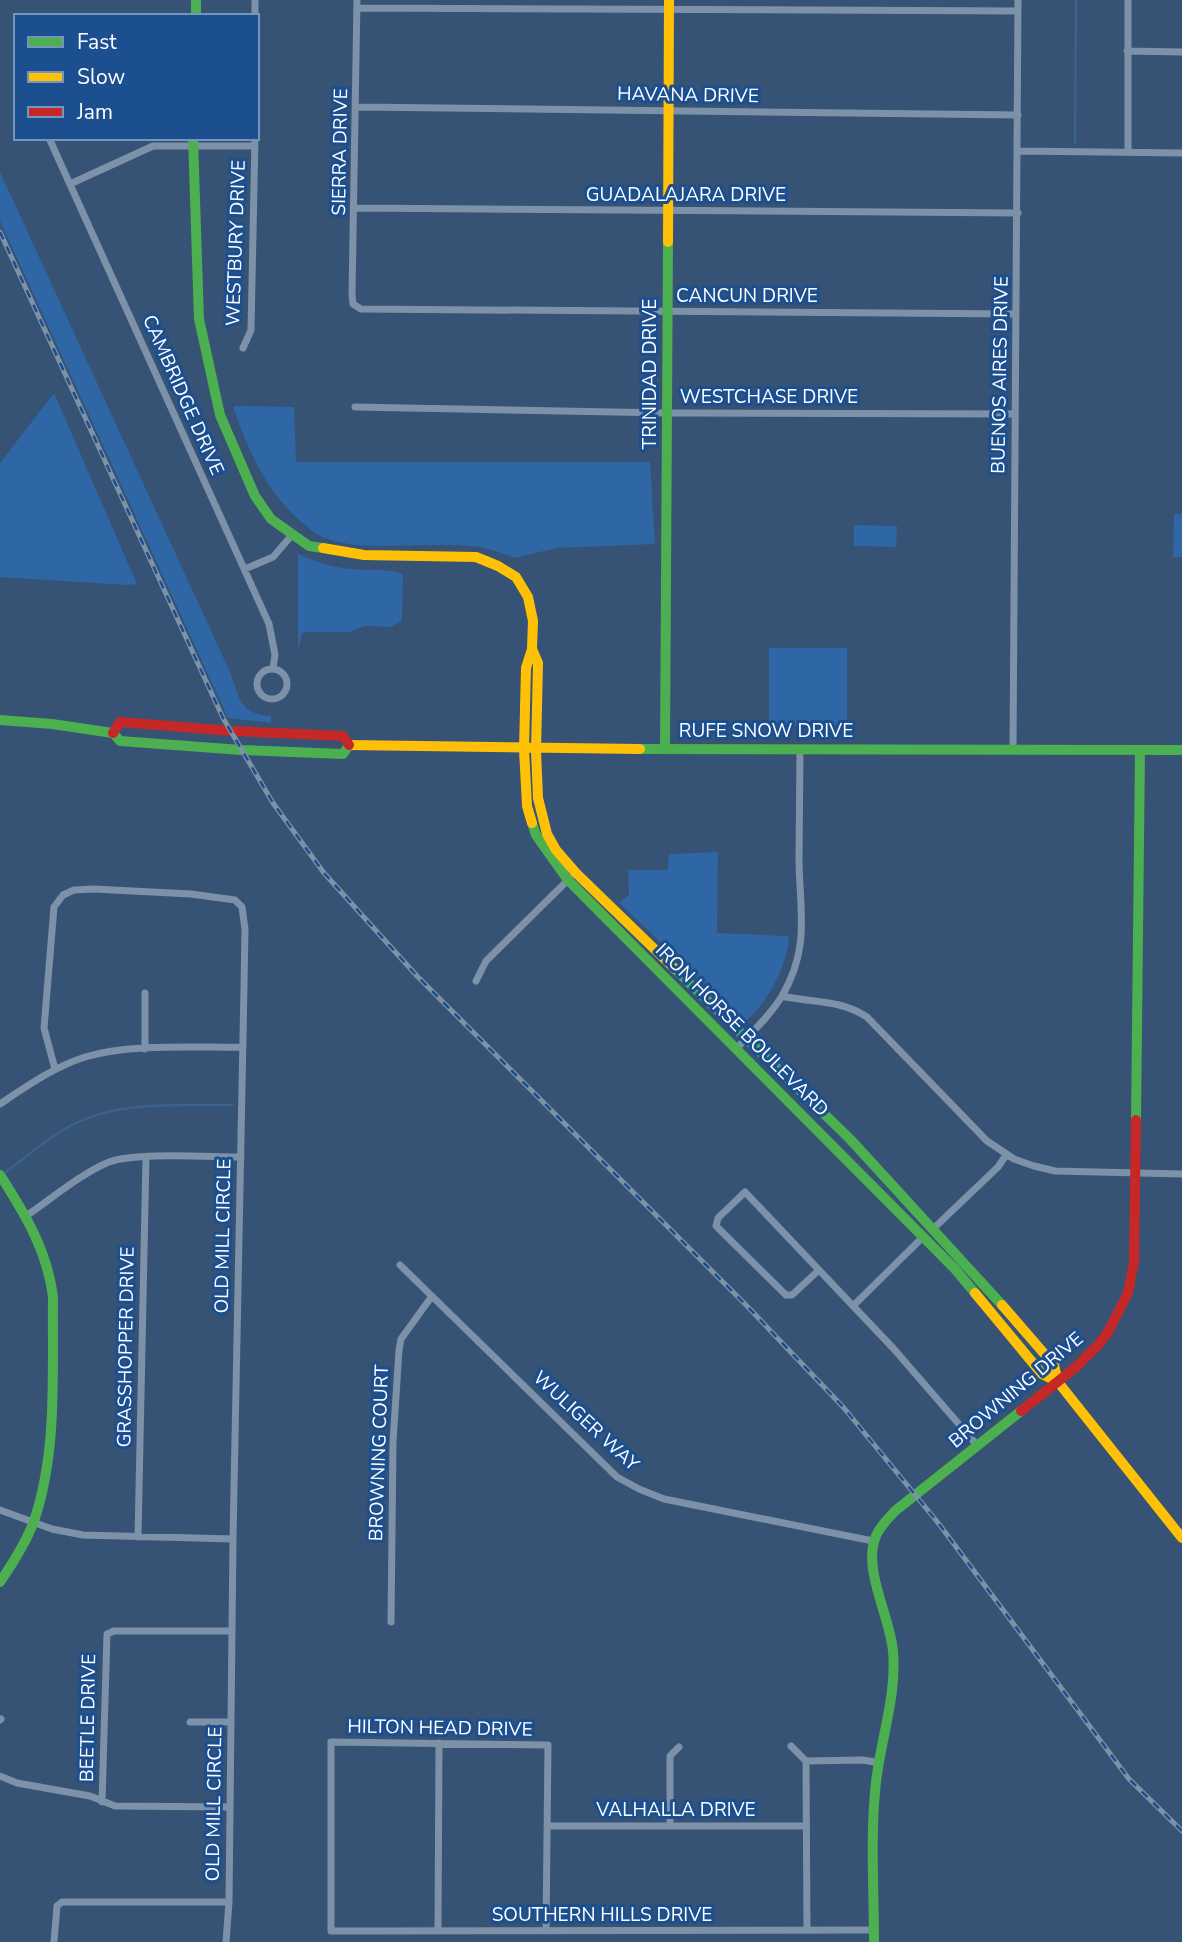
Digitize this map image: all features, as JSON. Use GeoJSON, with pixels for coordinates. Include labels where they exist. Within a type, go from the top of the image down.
{"type":"FeatureCollection","features":[{"type":"Feature","properties":{"kind":"street","name":"BUENOS AIRES DRIVE"},"geometry":{"type":"LineString","coordinates":[[1013,749],[1018,0]]}},
{"type":"Feature","properties":{"kind":"street"},"geometry":{"type":"LineString","coordinates":[[1128,0],[1128,152]]}},
{"type":"Feature","properties":{"kind":"street"},"geometry":{"type":"LineString","coordinates":[[357,4],[669,5],[1018,11]]}},
{"type":"Feature","properties":{"kind":"street","name":"SIERRA DRIVE"},"geometry":{"type":"LineString","coordinates":[[354,304],[357,4]]}},
{"type":"Feature","properties":{"kind":"street","name":"TRINIDAD DRIVE"},"geometry":{"type":"LineString","coordinates":[[665,749],[669,5]]}},
{"type":"Feature","properties":{"kind":"street"},"geometry":{"type":"LineString","coordinates":[[1127,51],[1182,52]]}},
{"type":"Feature","properties":{"kind":"street","name":"HAVANA DRIVE"},"geometry":{"type":"LineString","coordinates":[[356,107],[1018,115]]}},
{"type":"Feature","properties":{"kind":"street","name":"CAMBRIDGE DRIVE"},"geometry":{"type":"LineString","coordinates":[[50,140],[269,624],[275,655],[273,668]]}},
{"type":"Feature","properties":{"kind":"street"},"geometry":{"type":"LineString","coordinates":[[70,184],[153,146],[193,142],[255,142]]}},
{"type":"Feature","properties":{"kind":"street","name":"IRON HORSE BOULEVARD"},"geometry":{"type":"LineString","coordinates":[[193,142],[199,318],[210,373],[220,415],[255,496],[271,519],[309,546],[364,555],[476,557],[516,577],[528,597],[533,621],[532,649],[526,668],[524,749],[527,806],[536,835],[572,877],[736,1049],[955,1269],[1042,1374],[1058,1382],[1182,1538]]}},
{"type":"Feature","properties":{"kind":"street","name":"WESTBURY DRIVE"},"geometry":{"type":"LineString","coordinates":[[243,348],[251,330],[255,142]]}},
{"type":"Feature","properties":{"kind":"street"},"geometry":{"type":"LineString","coordinates":[[1018,151],[1182,153]]}},
{"type":"Feature","properties":{"kind":"street","name":"GUADALAJARA DRIVE"},"geometry":{"type":"LineString","coordinates":[[355,208],[1018,214]]}},
{"type":"Feature","properties":{"kind":"street","name":"CANCUN DRIVE"},"geometry":{"type":"LineString","coordinates":[[354,304],[361,309],[1016,314]]}},
{"type":"Feature","properties":{"kind":"street","name":"WESTCHASE DRIVE"},"geometry":{"type":"LineString","coordinates":[[355,407],[667,413],[1015,414]]}},
{"type":"Feature","properties":{"kind":"street"},"geometry":{"type":"LineString","coordinates":[[245,569],[273,556],[292,535]]}},
{"type":"Feature","properties":{"kind":"street","name":"IRON HORSE BOULEVARD"},"geometry":{"type":"LineString","coordinates":[[532,649],[538,663],[537,749],[540,814],[572,877],[746,1038],[850,1139],[934,1228],[1054,1365],[1058,1382]]}},
{"type":"Feature","properties":{"kind":"street","name":"CAMBRIDGE DRIVE"},"geometry":{"type":"LineString","coordinates":[[273,668],[285,675],[287,684],[281,696],[269,699],[261,695],[256,683],[262,672],[273,668]]}},
{"type":"Feature","properties":{"kind":"street","name":"RUFE SNOW DRIVE"},"geometry":{"type":"LineString","coordinates":[[0,720],[113,733],[120,741],[256,751],[343,754],[349,745]]}},
{"type":"Feature","properties":{"kind":"street","name":"RUFE SNOW DRIVE"},"geometry":{"type":"LineString","coordinates":[[113,733],[120,722],[236,732],[343,736],[349,745]]}},
{"type":"Feature","properties":{"kind":"street","name":"RUFE SNOW DRIVE"},"geometry":{"type":"LineString","coordinates":[[349,745],[524,749],[1182,750]]}},
{"type":"Feature","properties":{"kind":"street"},"geometry":{"type":"LineString","coordinates":[[736,1049],[771,1012],[782,996],[796,965],[803,932],[799,873],[800,749]]}},
{"type":"Feature","properties":{"kind":"street","name":"BROWNING DRIVE"},"geometry":{"type":"LineString","coordinates":[[873,1541],[877,1531],[895,1511],[1058,1382],[1099,1344],[1128,1293],[1134,1262],[1140,750]]}},
{"type":"Feature","properties":{"kind":"street"},"geometry":{"type":"LineString","coordinates":[[476,981],[485,961],[572,877]]}},
{"type":"Feature","properties":{"kind":"street","name":"OLD MILL CIRCLE"},"geometry":{"type":"LineString","coordinates":[[55,1069],[44,1028],[54,907],[63,895],[74,890],[191,894],[235,900],[242,907],[245,929],[229,1902],[226,1942]]}},
{"type":"Feature","properties":{"kind":"street"},"geometry":{"type":"LineString","coordinates":[[145,993],[145,1049]]}},
{"type":"Feature","properties":{"kind":"street"},"geometry":{"type":"LineString","coordinates":[[782,996],[840,1003],[867,1017],[987,1141],[1006,1155],[1055,1171],[1182,1174]]}},
{"type":"Feature","properties":{"kind":"street"},"geometry":{"type":"LineString","coordinates":[[0,1104],[55,1069],[94,1055],[145,1049],[243,1047]]}},
{"type":"Feature","properties":{"kind":"street"},"geometry":{"type":"LineString","coordinates":[[853,1306],[998,1167],[1006,1155]]}},
{"type":"Feature","properties":{"kind":"street"},"geometry":{"type":"LineString","coordinates":[[26,1216],[107,1163],[146,1157],[241,1157]]}},
{"type":"Feature","properties":{"kind":"street","name":"GRASSHOPPER DRIVE"},"geometry":{"type":"LineString","coordinates":[[138,1537],[146,1157]]}},
{"type":"Feature","properties":{"kind":"street"},"geometry":{"type":"LineString","coordinates":[[0,1175],[43,1246],[48,1260],[53,1297],[49,1440],[41,1499],[23,1547],[0,1582]]}},
{"type":"Feature","properties":{"kind":"street"},"geometry":{"type":"LineString","coordinates":[[819,1270],[792,1295],[786,1295],[716,1226],[718,1219],[745,1192],[819,1270],[853,1306],[977,1445]]}},
{"type":"Feature","properties":{"kind":"street","name":"WULIGER WAY"},"geometry":{"type":"LineString","coordinates":[[400,1265],[617,1477],[664,1499],[873,1541]]}},
{"type":"Feature","properties":{"kind":"street","name":"BROWNING COURT"},"geometry":{"type":"LineString","coordinates":[[391,1622],[393,1442],[398,1350],[401,1339],[432,1296]]}},
{"type":"Feature","properties":{"kind":"street"},"geometry":{"type":"LineString","coordinates":[[0,1510],[52,1529],[83,1535],[233,1539]]}},
{"type":"Feature","properties":{"kind":"street"},"geometry":{"type":"LineString","coordinates":[[873,1541],[873,1561],[893,1651],[893,1689],[880,1763],[872,1839],[874,1936]]}},
{"type":"Feature","properties":{"kind":"street","name":"BEETLE DRIVE"},"geometry":{"type":"LineString","coordinates":[[102,1802],[107,1634],[114,1631],[232,1631]]}},
{"type":"Feature","properties":{"kind":"street"},"geometry":{"type":"LineString","coordinates":[[190,1722],[230,1722]]}},
{"type":"Feature","properties":{"kind":"street","name":"HILTON HEAD DRIVE"},"geometry":{"type":"LineString","coordinates":[[331,1931],[331,1742],[548,1745],[547,1826]]}},
{"type":"Feature","properties":{"kind":"street"},"geometry":{"type":"LineString","coordinates":[[438,1931],[439,1744]]}},
{"type":"Feature","properties":{"kind":"street"},"geometry":{"type":"LineString","coordinates":[[790,1746],[806,1761],[863,1760],[880,1763]]}},
{"type":"Feature","properties":{"kind":"street"},"geometry":{"type":"LineString","coordinates":[[670,1825],[670,1756],[679,1747]]}},
{"type":"Feature","properties":{"kind":"street"},"geometry":{"type":"LineString","coordinates":[[806,1761],[807,1930]]}},
{"type":"Feature","properties":{"kind":"street"},"geometry":{"type":"LineString","coordinates":[[0,1776],[17,1783],[90,1796],[115,1806],[230,1807]]}},
{"type":"Feature","properties":{"kind":"street"},"geometry":{"type":"LineString","coordinates":[[546,1931],[547,1826]]}},
{"type":"Feature","properties":{"kind":"street","name":"VALHALLA DRIVE"},"geometry":{"type":"LineString","coordinates":[[547,1826],[806,1826]]}},
{"type":"Feature","properties":{"kind":"street"},"geometry":{"type":"LineString","coordinates":[[54,1942],[56,1912],[62,1902],[229,1902]]}},
{"type":"Feature","properties":{"kind":"street","name":"SOUTHERN HILLS DRIVE"},"geometry":{"type":"LineString","coordinates":[[331,1931],[807,1930],[874,1936]]}},
{"type":"Feature","properties":{"kind":"shaded area"},"geometry":{"type":"Polygon","coordinates":[[[0,172],[230,672],[239,697],[252,712],[271,716],[271,723],[228,718],[0,221],[0,172]]]}},
{"type":"Feature","properties":{"kind":"shaded area"},"geometry":{"type":"Polygon","coordinates":[[[54,393],[137,584],[0,577],[0,463],[54,393]]]}},
{"type":"Feature","properties":{"kind":"shaded area"},"geometry":{"type":"Polygon","coordinates":[[[233,406],[294,407],[296,462],[650,462],[655,544],[557,548],[514,558],[471,546],[372,546],[332,540],[313,532],[279,499],[252,454],[233,406]]]}},
{"type":"Feature","properties":{"kind":"shaded area"},"geometry":{"type":"Polygon","coordinates":[[[1174,514],[1182,514],[1182,557],[1173,557],[1174,514]]]}},
{"type":"Feature","properties":{"kind":"shaded area"},"geometry":{"type":"Polygon","coordinates":[[[854,525],[897,526],[896,547],[854,546],[854,525]]]}},
{"type":"Feature","properties":{"kind":"shaded area"},"geometry":{"type":"Polygon","coordinates":[[[298,554],[338,567],[403,574],[402,620],[391,627],[364,626],[350,632],[306,632],[302,634],[298,650],[298,554]]]}},
{"type":"Feature","properties":{"kind":"shaded area"},"geometry":{"type":"Polygon","coordinates":[[[769,648],[847,648],[847,728],[769,725],[769,648]]]}},
{"type":"Feature","properties":{"kind":"shaded area"},"geometry":{"type":"Polygon","coordinates":[[[718,852],[717,933],[789,936],[785,958],[776,982],[747,1020],[740,1017],[619,903],[629,895],[628,870],[668,870],[669,854],[718,852]]]}},
{"type":"Feature","properties":{"kind":"waterway"},"geometry":{"type":"LineString","coordinates":[[1075,143],[1076,0]]}},
{"type":"Feature","properties":{"kind":"waterway"},"geometry":{"type":"LineString","coordinates":[[6,1172],[63,1130],[103,1113],[146,1106],[233,1105]]}},
{"type":"Feature","properties":{"kind":"railway"},"geometry":{"type":"LineString","coordinates":[[0,232],[223,718],[273,803],[324,873],[417,976],[746,1305],[844,1408],[939,1524],[1129,1779],[1182,1831]]}},
{"type":"Feature","properties":{"kind":"traffic: fast"},"geometry":{"type":"LineString","coordinates":[[196,0],[196,14]]}},
{"type":"Feature","properties":{"kind":"traffic: fast"},"geometry":{"type":"LineString","coordinates":[[193,140],[199,319],[220,415],[255,496],[271,519],[309,546],[323,548]]}},
{"type":"Feature","properties":{"kind":"traffic: fast"},"geometry":{"type":"LineString","coordinates":[[665,749],[668,242]]}},
{"type":"Feature","properties":{"kind":"traffic: fast"},"geometry":{"type":"LineString","coordinates":[[0,720],[113,733],[120,741],[241,750],[343,754],[349,745]]}},
{"type":"Feature","properties":{"kind":"traffic: fast"},"geometry":{"type":"LineString","coordinates":[[640,749],[1182,750]]}},
{"type":"Feature","properties":{"kind":"traffic: fast"},"geometry":{"type":"LineString","coordinates":[[1136,1120],[1140,750]]}},
{"type":"Feature","properties":{"kind":"traffic: fast"},"geometry":{"type":"LineString","coordinates":[[532,823],[536,835],[568,880],[955,1269],[975,1293]]}},
{"type":"Feature","properties":{"kind":"traffic: fast"},"geometry":{"type":"LineString","coordinates":[[675,969],[850,1139],[1002,1305]]}},
{"type":"Feature","properties":{"kind":"traffic: fast"},"geometry":{"type":"LineString","coordinates":[[0,1175],[26,1218],[40,1248],[53,1297],[52,1410],[42,1494],[31,1529],[0,1582]]}},
{"type":"Feature","properties":{"kind":"traffic: fast"},"geometry":{"type":"LineString","coordinates":[[874,1942],[874,1802],[894,1667],[891,1638],[872,1563],[876,1536],[895,1511],[1021,1411]]}},
{"type":"Feature","properties":{"kind":"traffic: slow"},"geometry":{"type":"LineString","coordinates":[[668,242],[669,0]]}},
{"type":"Feature","properties":{"kind":"traffic: slow"},"geometry":{"type":"LineString","coordinates":[[323,548],[364,555],[476,557],[516,577],[528,597],[533,621],[532,649],[526,668],[524,749],[527,806],[532,823]]}},
{"type":"Feature","properties":{"kind":"traffic: slow"},"geometry":{"type":"LineString","coordinates":[[532,649],[538,663],[538,798],[547,834],[556,850],[576,873],[675,969]]}},
{"type":"Feature","properties":{"kind":"traffic: slow"},"geometry":{"type":"LineString","coordinates":[[349,745],[640,749]]}},
{"type":"Feature","properties":{"kind":"traffic: slow"},"geometry":{"type":"LineString","coordinates":[[975,1293],[1042,1374],[1058,1382],[1182,1538]]}},
{"type":"Feature","properties":{"kind":"traffic: slow"},"geometry":{"type":"LineString","coordinates":[[1002,1305],[1054,1365],[1058,1382]]}},
{"type":"Feature","properties":{"kind":"traffic: jam"},"geometry":{"type":"LineString","coordinates":[[113,733],[120,722],[343,736],[349,745]]}},
{"type":"Feature","properties":{"kind":"traffic: jam"},"geometry":{"type":"LineString","coordinates":[[1021,1411],[1076,1367],[1099,1344],[1128,1293],[1134,1262],[1136,1120]]}}]}
